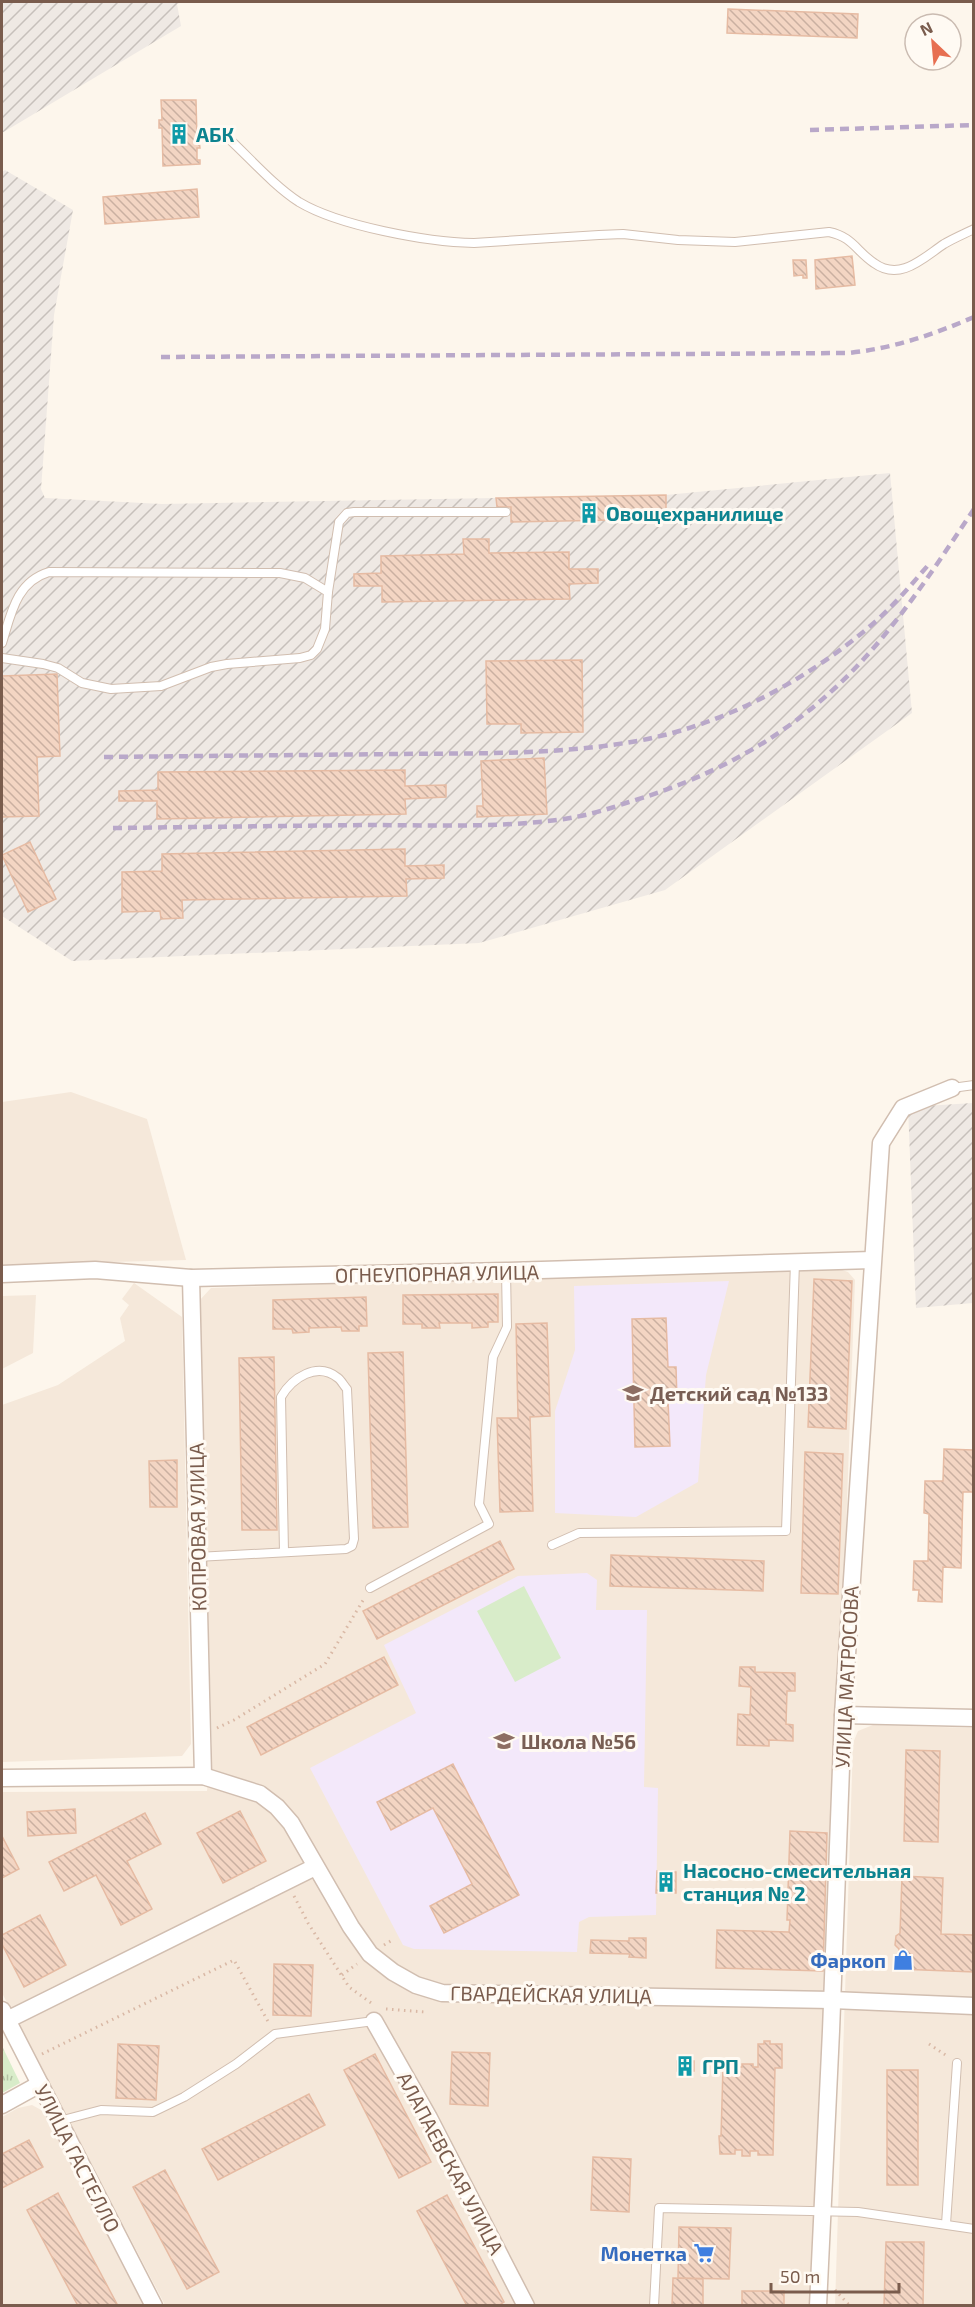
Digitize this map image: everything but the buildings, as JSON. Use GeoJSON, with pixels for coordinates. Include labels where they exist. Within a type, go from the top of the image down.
{"type":"FeatureCollection","features":[{"type":"Feature","properties":{"kind":"street","name":"УЛИЦА МАТРОСОВА"},"geometry":{"type":"LineString","coordinates":[[818,2306],[843,1715],[881,1143],[903,1108],[952,1088]]}},
{"type":"Feature","properties":{"kind":"street","name":"ОГНЕУПОРНАЯ УЛИЦА"},"geometry":{"type":"LineString","coordinates":[[2,1274],[95,1270],[191,1278],[872,1260]]}},
{"type":"Feature","properties":{"kind":"street","name":"КОПРОВАЯ УЛИЦА"},"geometry":{"type":"LineString","coordinates":[[191,1278],[202,1776]]}},
{"type":"Feature","properties":{"kind":"street"},"geometry":{"type":"LineString","coordinates":[[843,1715],[974,1718]]}},
{"type":"Feature","properties":{"kind":"street","name":"ГВАРДЕЙСКАЯ УЛИЦА"},"geometry":{"type":"LineString","coordinates":[[2,1778],[202,1776],[260,1794],[277,1807],[291,1823],[351,1927],[370,1954],[393,1972],[416,1985],[442,1993],[832,2000],[974,2006]]}},
{"type":"Feature","properties":{"kind":"street"},"geometry":{"type":"LineString","coordinates":[[4,2015],[315,1867]]}},
{"type":"Feature","properties":{"kind":"street","name":"УЛИЦА ГАСТЕЛЛО"},"geometry":{"type":"LineString","coordinates":[[4,2015],[154,2306]]}},
{"type":"Feature","properties":{"kind":"street","name":"АЛАПАЕВСКАЯ УЛИЦА"},"geometry":{"type":"LineString","coordinates":[[374,2021],[429,2118],[526,2306]]}},
{"type":"Feature","properties":{"kind":"street"},"geometry":{"type":"LineString","coordinates":[[2,2105],[40,2084]]}},
{"type":"Feature","properties":{"kind":"lane"},"geometry":{"type":"LineString","coordinates":[[227,136],[289,194],[313,208],[348,221],[402,234],[455,243],[599,234],[715,242],[829,232],[840,234],[851,240],[874,264],[894,270],[916,264],[944,244],[974,230]]}},
{"type":"Feature","properties":{"kind":"lane"},"geometry":{"type":"LineString","coordinates":[[2,658],[58,668],[82,683],[111,689],[161,686],[211,667],[227,664],[300,658],[310,655],[322,638],[339,522],[348,513],[506,512]]}},
{"type":"Feature","properties":{"kind":"lane"},"geometry":{"type":"LineString","coordinates":[[2,644],[21,589],[30,580],[49,572],[280,573],[305,578],[328,592]]}},
{"type":"Feature","properties":{"kind":"lane"},"geometry":{"type":"LineString","coordinates":[[952,1088],[974,1085]]}},
{"type":"Feature","properties":{"kind":"lane"},"geometry":{"type":"LineString","coordinates":[[552,1545],[579,1533],[786,1531],[795,1262]]}},
{"type":"Feature","properties":{"kind":"lane"},"geometry":{"type":"LineString","coordinates":[[370,1588],[489,1524],[480,1504],[493,1357],[507,1327],[506,1271]]}},
{"type":"Feature","properties":{"kind":"lane"},"geometry":{"type":"LineString","coordinates":[[198,1557],[346,1549],[352,1546],[354,1539],[347,1389],[338,1378],[323,1372],[303,1374],[288,1385],[281,1397],[284,1552]]}},
{"type":"Feature","properties":{"kind":"lane"},"geometry":{"type":"LineString","coordinates":[[59,2121],[101,2110],[153,2112],[167,2106],[236,2064],[275,2034],[374,2021]]}},
{"type":"Feature","properties":{"kind":"lane"},"geometry":{"type":"LineString","coordinates":[[946,2224],[957,2063]]}},
{"type":"Feature","properties":{"kind":"lane"},"geometry":{"type":"LineString","coordinates":[[654,2306],[659,2208],[858,2212],[974,2229]]}},
{"type":"Feature","properties":{"kind":"path"},"geometry":{"type":"LineString","coordinates":[[202,1735],[234,1720],[325,1664],[370,1588]]}},
{"type":"Feature","properties":{"kind":"path"},"geometry":{"type":"LineString","coordinates":[[286,1881],[308,1923],[349,1987],[379,2009],[425,2012]]}},
{"type":"Feature","properties":{"kind":"path"},"geometry":{"type":"LineString","coordinates":[[41,2054],[234,1960],[275,2034]]}},
{"type":"Feature","properties":{"kind":"shaded area"},"geometry":{"type":"Polygon","coordinates":[[[2,2],[183,2],[177,4],[181,26],[2,133],[2,2]]]}},
{"type":"Feature","properties":{"kind":"shaded area"},"geometry":{"type":"Polygon","coordinates":[[[5,170],[73,210],[54,315],[41,489],[45,498],[162,504],[666,495],[890,473],[912,713],[665,890],[479,943],[72,961],[2,916],[2,172],[5,170]]]}},
{"type":"Feature","properties":{"kind":"shaded area"},"geometry":{"type":"Polygon","coordinates":[[[71,1092],[147,1119],[186,1260],[2,1265],[2,1102],[71,1092]]]}},
{"type":"Feature","properties":{"kind":"shaded area"},"geometry":{"type":"Polygon","coordinates":[[[973,1103],[973,1303],[916,1308],[908,1107],[973,1103]]]}},
{"type":"Feature","properties":{"kind":"shaded area"},"geometry":{"type":"Polygon","coordinates":[[[830,1266],[848,1272],[855,1280],[818,2305],[165,2305],[2,1993],[2,1792],[207,1791],[212,1745],[199,1301],[211,1288],[830,1266]]]}},
{"type":"Feature","properties":{"kind":"shaded area","name":"Детский сад №133"},"geometry":{"type":"Polygon","coordinates":[[[729,1281],[706,1375],[698,1482],[636,1517],[555,1513],[555,1411],[575,1350],[574,1286],[729,1281]]]}},
{"type":"Feature","properties":{"kind":"shaded area"},"geometry":{"type":"Polygon","coordinates":[[[134,1283],[182,1317],[191,1744],[182,1756],[2,1762],[2,1405],[58,1385],[125,1341],[120,1318],[129,1305],[122,1299],[134,1283]]]}},
{"type":"Feature","properties":{"kind":"shaded area"},"geometry":{"type":"Polygon","coordinates":[[[36,1295],[33,1353],[2,1369],[2,1296],[36,1295]]]}},
{"type":"Feature","properties":{"kind":"shaded area","name":"Школа №56"},"geometry":{"type":"Polygon","coordinates":[[[587,1573],[597,1580],[596,1610],[647,1610],[644,1787],[658,1788],[656,1915],[589,1917],[579,1922],[577,1952],[414,1949],[403,1945],[310,1768],[416,1713],[384,1645],[518,1576],[587,1573]]]}},
{"type":"Feature","properties":{"kind":"shaded area"},"geometry":{"type":"Polygon","coordinates":[[[873,1725],[973,1728],[973,2305],[835,2306],[853,1743],[858,1731],[873,1725]]]}},
{"type":"Feature","properties":{"kind":"shaded area"},"geometry":{"type":"Polygon","coordinates":[[[32,2105],[43,2111],[145,2305],[2,2306],[2,2117],[18,2108],[32,2105]]]}},
{"type":"Feature","properties":{"kind":"green space"},"geometry":{"type":"Polygon","coordinates":[[[524,1586],[561,1658],[515,1682],[477,1611],[524,1586]]]}},
{"type":"Feature","properties":{"kind":"green space"},"geometry":{"type":"Polygon","coordinates":[[[2,2046],[20,2083],[2,2093],[2,2046]]]}},
{"type":"Feature","properties":{"kind":"railway"},"geometry":{"type":"LineString","coordinates":[[810,130],[974,125]]}},
{"type":"Feature","properties":{"kind":"railway"},"geometry":{"type":"LineString","coordinates":[[161,357],[849,353],[913,340],[974,317]]}},
{"type":"Feature","properties":{"kind":"railway"},"geometry":{"type":"LineString","coordinates":[[113,828],[509,824],[576,817],[658,793],[739,757],[789,726],[835,688],[892,625],[974,509]]}},
{"type":"Feature","properties":{"kind":"railway"},"geometry":{"type":"LineString","coordinates":[[104,757],[512,753],[597,747],[658,737],[723,716],[754,702],[814,668],[876,621],[930,563]]}},
{"type":"Feature","properties":{"kind":"place","name":"АБК"},"geometry":{"type":"Point","coordinates":[179,134]}},
{"type":"Feature","properties":{"kind":"place","name":"Овощехранилище"},"geometry":{"type":"Point","coordinates":[589,513]}},
{"type":"Feature","properties":{"kind":"place","name":"Детский сад №133"},"geometry":{"type":"Point","coordinates":[633,1393]}},
{"type":"Feature","properties":{"kind":"place","name":"Школа №56"},"geometry":{"type":"Point","coordinates":[504,1741]}},
{"type":"Feature","properties":{"kind":"place","name":"Насосно-смесительная станция № 2"},"geometry":{"type":"Point","coordinates":[666,1882]}},
{"type":"Feature","properties":{"kind":"place","name":"Фаркоп"},"geometry":{"type":"Point","coordinates":[903,1960]}},
{"type":"Feature","properties":{"kind":"place","name":"ГРП"},"geometry":{"type":"Point","coordinates":[685,2066]}},
{"type":"Feature","properties":{"kind":"place","name":"Монетка"},"geometry":{"type":"Point","coordinates":[704,2253]}}]}
